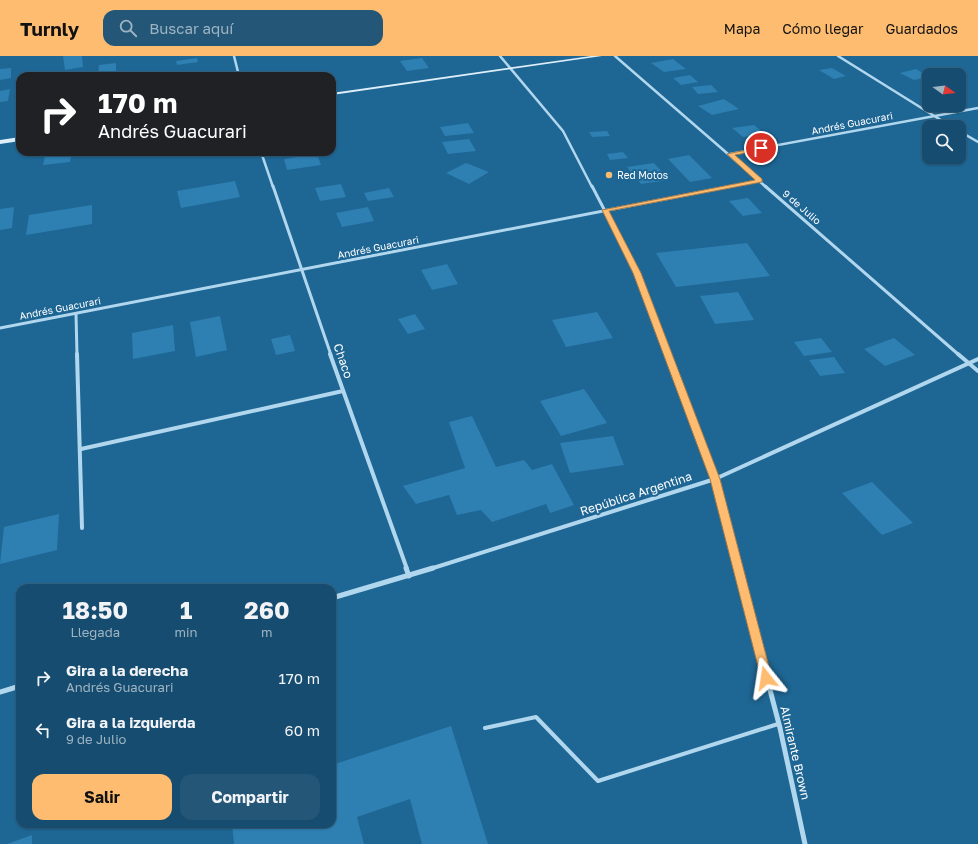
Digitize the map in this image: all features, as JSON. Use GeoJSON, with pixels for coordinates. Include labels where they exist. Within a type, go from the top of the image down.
{"type":"FeatureCollection","features":[{"type":"Feature","properties":{"kind":"main road"},"geometry":{"type":"LineString","coordinates":[[336,93],[600,56]]}},
{"type":"Feature","properties":{"kind":"main road"},"geometry":{"type":"LineString","coordinates":[[0,142],[16,140]]}},
{"type":"Feature","properties":{"kind":"street"},"geometry":{"type":"LineString","coordinates":[[234,56],[238,72]]}},
{"type":"Feature","properties":{"kind":"street","name":"Almirante Brown"},"geometry":{"type":"LineString","coordinates":[[500,56],[563,131],[637,273],[715,479],[778,724],[805,844]]}},
{"type":"Feature","properties":{"kind":"street","name":"9 de Julio"},"geometry":{"type":"LineString","coordinates":[[615,56],[730,154],[759,181],[978,371]]}},
{"type":"Feature","properties":{"kind":"street"},"geometry":{"type":"LineString","coordinates":[[838,56],[941,120]]}},
{"type":"Feature","properties":{"kind":"street","name":"Andrés Guacurari"},"geometry":{"type":"LineString","coordinates":[[730,154],[933,115],[978,108]]}},
{"type":"Feature","properties":{"kind":"street"},"geometry":{"type":"LineString","coordinates":[[966,135],[978,142]]}},
{"type":"Feature","properties":{"kind":"street","name":"Chaco"},"geometry":{"type":"LineString","coordinates":[[262,156],[300,271],[409,576]]}},
{"type":"Feature","properties":{"kind":"street","name":"Andrés Guacurari"},"geometry":{"type":"LineString","coordinates":[[0,328],[759,181]]}},
{"type":"Feature","properties":{"kind":"street"},"geometry":{"type":"LineString","coordinates":[[76,314],[81,449],[82,528]]}},
{"type":"Feature","properties":{"kind":"street","name":"República Argentina"},"geometry":{"type":"LineString","coordinates":[[336,597],[409,576],[715,479],[978,359]]}},
{"type":"Feature","properties":{"kind":"street"},"geometry":{"type":"LineString","coordinates":[[81,449],[343,391]]}},
{"type":"Feature","properties":{"kind":"street"},"geometry":{"type":"LineString","coordinates":[[0,692],[16,687]]}},
{"type":"Feature","properties":{"kind":"lane"},"geometry":{"type":"LineString","coordinates":[[485,728],[536,717],[598,781],[778,724]]}},
{"type":"Feature","properties":{"kind":"building"},"geometry":{"type":"Polygon","coordinates":[[[63,56],[82,56],[83,67],[65,70],[63,56]]]}},
{"type":"Feature","properties":{"kind":"building"},"geometry":{"type":"Polygon","coordinates":[[[197,58],[198,62],[177,65],[176,61],[197,58]]]}},
{"type":"Feature","properties":{"kind":"building"},"geometry":{"type":"Polygon","coordinates":[[[422,58],[429,68],[407,71],[400,61],[422,58]]]}},
{"type":"Feature","properties":{"kind":"building"},"geometry":{"type":"Polygon","coordinates":[[[673,59],[686,69],[664,72],[651,63],[673,59]]]}},
{"type":"Feature","properties":{"kind":"building"},"geometry":{"type":"Polygon","coordinates":[[[116,63],[116,72],[98,72],[99,65],[116,63]]]}},
{"type":"Feature","properties":{"kind":"building"},"geometry":{"type":"Polygon","coordinates":[[[11,68],[11,78],[0,80],[0,69],[11,68]]]}},
{"type":"Feature","properties":{"kind":"building"},"geometry":{"type":"Polygon","coordinates":[[[832,68],[846,76],[834,79],[819,70],[832,68]]]}},
{"type":"Feature","properties":{"kind":"building"},"geometry":{"type":"Polygon","coordinates":[[[916,69],[922,73],[922,78],[914,80],[900,73],[916,69]]]}},
{"type":"Feature","properties":{"kind":"building"},"geometry":{"type":"Polygon","coordinates":[[[690,75],[698,82],[681,85],[673,78],[690,75]]]}},
{"type":"Feature","properties":{"kind":"building"},"geometry":{"type":"Polygon","coordinates":[[[711,85],[718,92],[698,94],[692,87],[711,85]]]}},
{"type":"Feature","properties":{"kind":"building"},"geometry":{"type":"Polygon","coordinates":[[[10,89],[8,101],[0,102],[0,91],[10,89]]]}},
{"type":"Feature","properties":{"kind":"building"},"geometry":{"type":"Polygon","coordinates":[[[724,99],[739,109],[712,115],[698,106],[724,99]]]}},
{"type":"Feature","properties":{"kind":"building"},"geometry":{"type":"Polygon","coordinates":[[[468,123],[474,133],[445,136],[440,127],[468,123]]]}},
{"type":"Feature","properties":{"kind":"building"},"geometry":{"type":"Polygon","coordinates":[[[754,125],[765,134],[743,137],[732,128],[754,125]]]}},
{"type":"Feature","properties":{"kind":"building"},"geometry":{"type":"Polygon","coordinates":[[[607,131],[610,136],[592,137],[589,132],[607,131]]]}},
{"type":"Feature","properties":{"kind":"building"},"geometry":{"type":"Polygon","coordinates":[[[469,139],[476,151],[448,154],[442,142],[469,139]]]}},
{"type":"Feature","properties":{"kind":"building"},"geometry":{"type":"Polygon","coordinates":[[[623,152],[628,158],[610,160],[607,154],[623,152]]]}},
{"type":"Feature","properties":{"kind":"building"},"geometry":{"type":"Polygon","coordinates":[[[689,155],[712,178],[690,182],[668,159],[689,155]]]}},
{"type":"Feature","properties":{"kind":"building"},"geometry":{"type":"Polygon","coordinates":[[[45,156],[71,156],[70,162],[43,165],[45,156]]]}},
{"type":"Feature","properties":{"kind":"building"},"geometry":{"type":"Polygon","coordinates":[[[304,156],[318,156],[321,165],[287,170],[284,159],[304,156]]]}},
{"type":"Feature","properties":{"kind":"building"},"geometry":{"type":"Polygon","coordinates":[[[466,163],[489,172],[469,184],[446,173],[466,163]]]}},
{"type":"Feature","properties":{"kind":"building"},"geometry":{"type":"Polygon","coordinates":[[[654,163],[669,180],[641,184],[627,167],[654,163]]]}},
{"type":"Feature","properties":{"kind":"building"},"geometry":{"type":"Polygon","coordinates":[[[235,181],[240,197],[181,208],[177,191],[235,181]]]}},
{"type":"Feature","properties":{"kind":"building"},"geometry":{"type":"Polygon","coordinates":[[[341,184],[346,197],[320,201],[315,188],[341,184]]]}},
{"type":"Feature","properties":{"kind":"building"},"geometry":{"type":"Polygon","coordinates":[[[389,188],[394,197],[368,201],[364,193],[389,188]]]}},
{"type":"Feature","properties":{"kind":"building"},"geometry":{"type":"Polygon","coordinates":[[[748,198],[762,213],[743,216],[729,201],[748,198]]]}},
{"type":"Feature","properties":{"kind":"building"},"geometry":{"type":"Polygon","coordinates":[[[92,205],[92,224],[26,235],[29,215],[92,205]]]}},
{"type":"Feature","properties":{"kind":"building"},"geometry":{"type":"Polygon","coordinates":[[[14,207],[12,228],[0,230],[0,209],[14,207]]]}},
{"type":"Feature","properties":{"kind":"building"},"geometry":{"type":"Polygon","coordinates":[[[368,207],[374,221],[342,227],[336,213],[368,207]]]}},
{"type":"Feature","properties":{"kind":"building"},"geometry":{"type":"Polygon","coordinates":[[[747,243],[770,276],[676,287],[656,253],[747,243]]]}},
{"type":"Feature","properties":{"kind":"building"},"geometry":{"type":"Polygon","coordinates":[[[447,264],[458,284],[432,290],[421,270],[447,264]]]}},
{"type":"Feature","properties":{"kind":"building"},"geometry":{"type":"Polygon","coordinates":[[[738,292],[754,320],[715,324],[700,296],[738,292]]]}},
{"type":"Feature","properties":{"kind":"building"},"geometry":{"type":"Polygon","coordinates":[[[597,312],[613,338],[566,347],[552,320],[597,312]]]}},
{"type":"Feature","properties":{"kind":"building"},"geometry":{"type":"Polygon","coordinates":[[[415,314],[425,329],[408,334],[398,319],[415,314]]]}},
{"type":"Feature","properties":{"kind":"building"},"geometry":{"type":"Polygon","coordinates":[[[220,316],[227,350],[196,357],[190,322],[220,316]]]}},
{"type":"Feature","properties":{"kind":"building"},"geometry":{"type":"Polygon","coordinates":[[[173,325],[175,351],[133,359],[132,333],[173,325]]]}},
{"type":"Feature","properties":{"kind":"building"},"geometry":{"type":"Polygon","coordinates":[[[290,335],[295,351],[276,355],[271,339],[290,335]]]}},
{"type":"Feature","properties":{"kind":"building"},"geometry":{"type":"Polygon","coordinates":[[[821,338],[832,352],[804,356],[794,342],[821,338]]]}},
{"type":"Feature","properties":{"kind":"building"},"geometry":{"type":"Polygon","coordinates":[[[894,338],[915,355],[885,366],[864,349],[894,338]]]}},
{"type":"Feature","properties":{"kind":"building"},"geometry":{"type":"Polygon","coordinates":[[[834,357],[845,373],[820,376],[809,360],[834,357]]]}},
{"type":"Feature","properties":{"kind":"building"},"geometry":{"type":"Polygon","coordinates":[[[584,389],[607,423],[561,436],[540,401],[584,389]]]}},
{"type":"Feature","properties":{"kind":"building"},"geometry":{"type":"Polygon","coordinates":[[[472,416],[496,467],[524,460],[532,470],[552,464],[574,505],[550,513],[546,504],[492,522],[481,510],[457,515],[449,495],[416,504],[403,486],[465,468],[449,422],[472,416]]]}},
{"type":"Feature","properties":{"kind":"building"},"geometry":{"type":"Polygon","coordinates":[[[613,436],[624,465],[570,473],[560,443],[613,436]]]}},
{"type":"Feature","properties":{"kind":"building"},"geometry":{"type":"Polygon","coordinates":[[[872,482],[913,523],[882,535],[842,493],[872,482]]]}},
{"type":"Feature","properties":{"kind":"building"},"geometry":{"type":"Polygon","coordinates":[[[59,514],[57,550],[0,564],[4,527],[59,514]]]}},
{"type":"Feature","properties":{"kind":"building"},"geometry":{"type":"Polygon","coordinates":[[[451,726],[488,844],[422,844],[410,799],[357,817],[364,844],[234,844],[232,828],[336,828],[336,764],[451,726]]]}},
{"type":"Feature","properties":{"kind":"building"},"geometry":{"type":"Polygon","coordinates":[[[32,835],[32,844],[7,844],[32,835]]]}},
{"type":"Feature","properties":{"kind":"place","name":"Red Motos"},"geometry":{"type":"Point","coordinates":[609,175]}},
{"type":"Feature","properties":{"kind":"route"},"geometry":{"type":"LineString","coordinates":[[761,148],[730,154],[759,181],[605,210],[637,273],[715,479],[766,678]]}}]}
